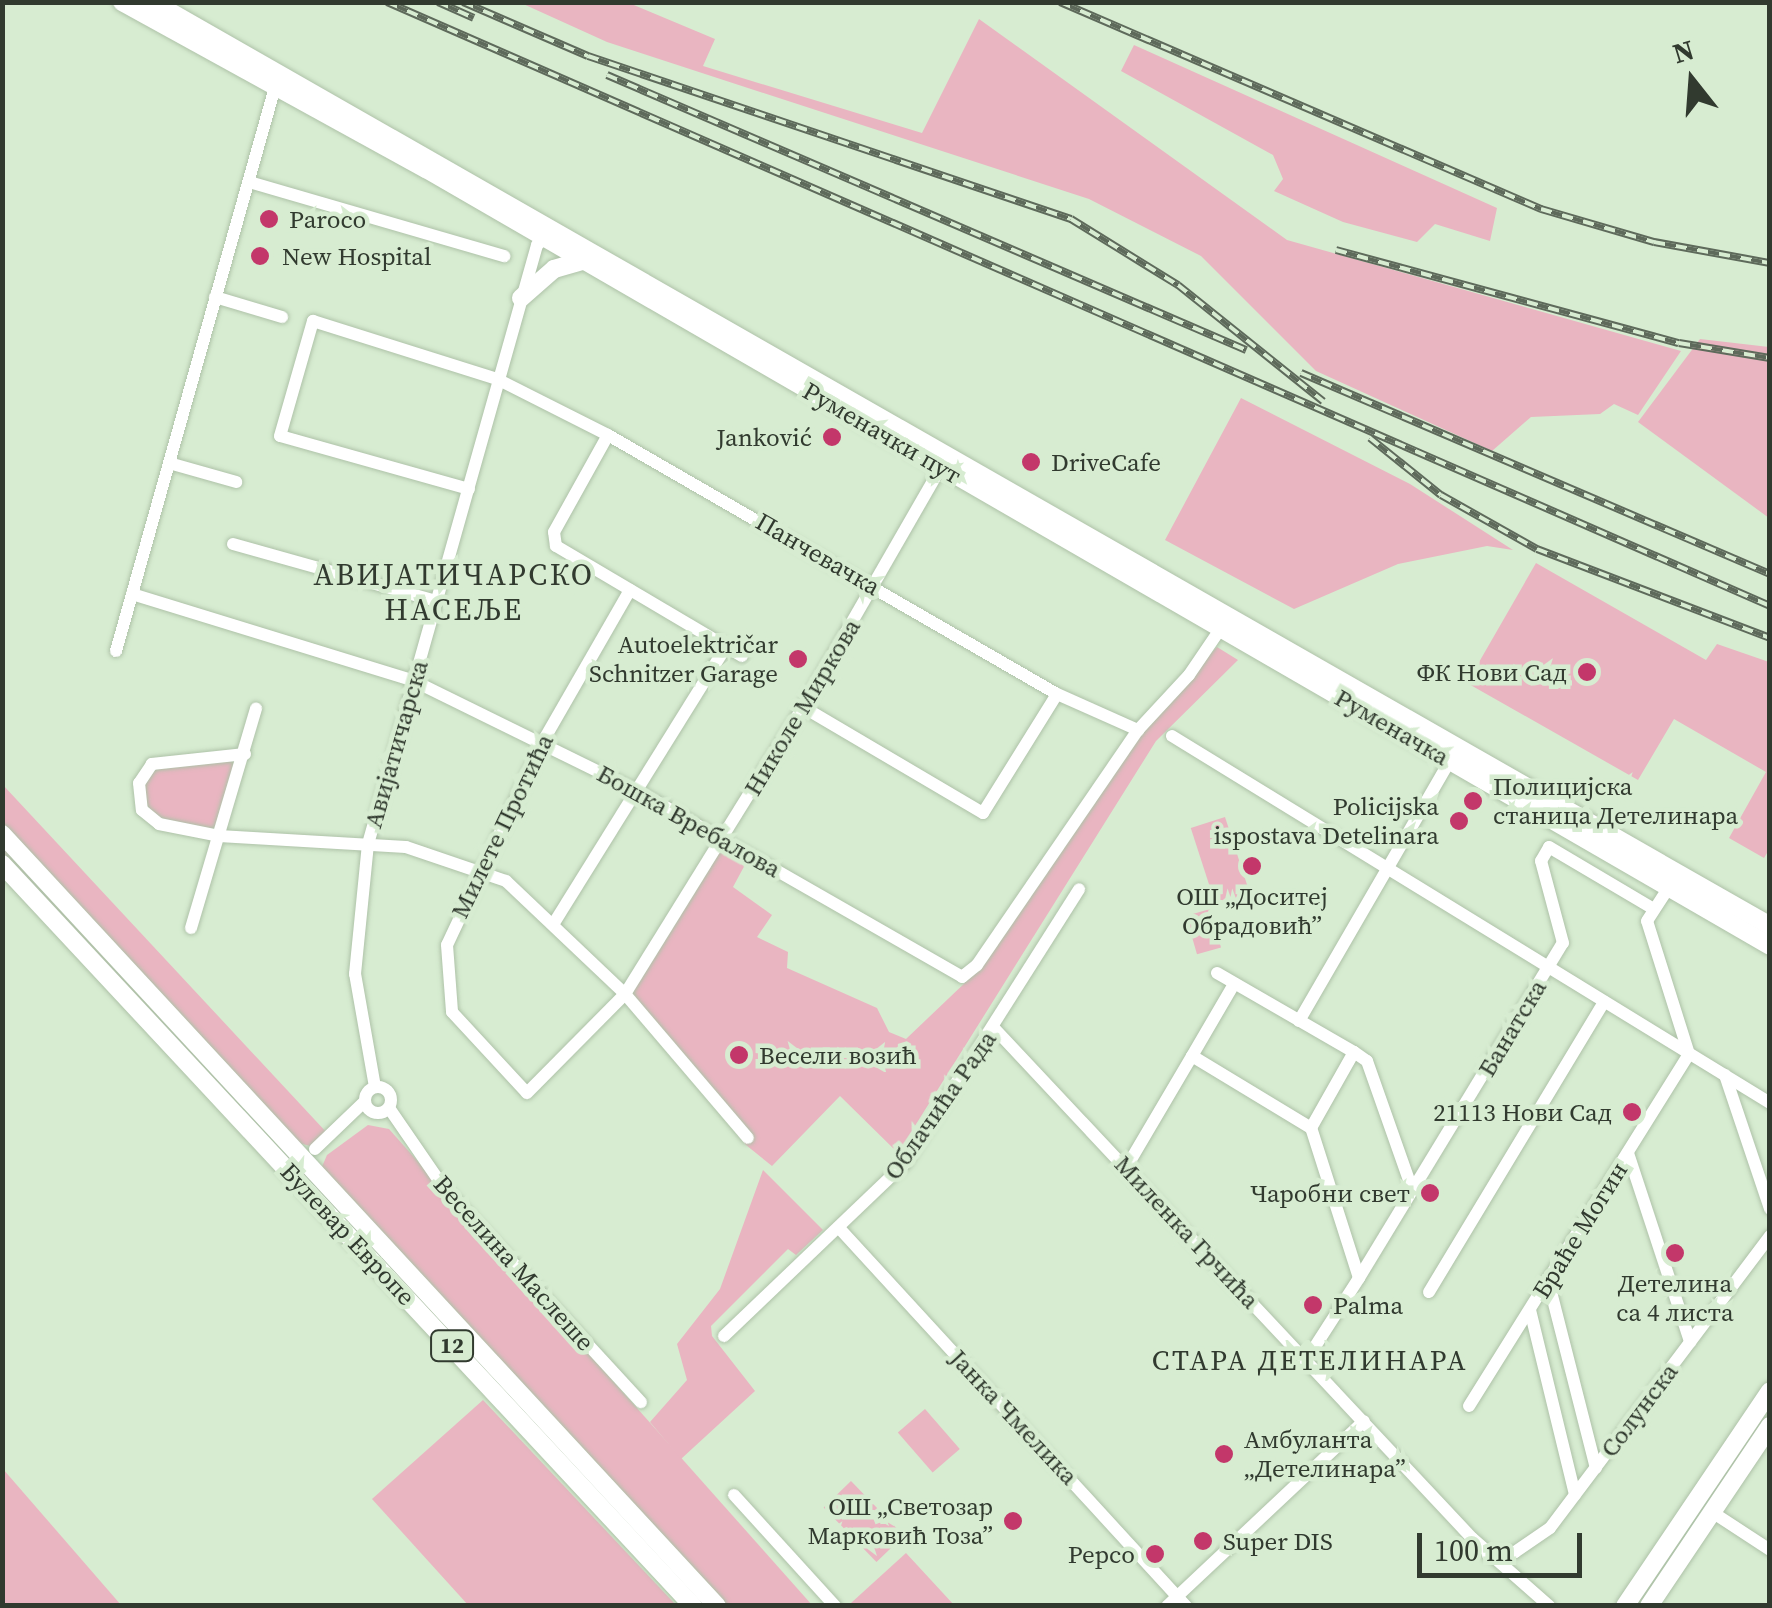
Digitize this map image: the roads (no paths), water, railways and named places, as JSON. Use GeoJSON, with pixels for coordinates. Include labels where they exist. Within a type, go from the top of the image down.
{"type":"FeatureCollection","features":[{"type":"Feature","properties":{"kind":"main road","name":"Руменачки пут"},"geometry":{"type":"LineString","coordinates":[[122,2],[277,78],[571,237],[1225,622]]}},
{"type":"Feature","properties":{"kind":"main road","name":"Руменачки пут"},"geometry":{"type":"LineString","coordinates":[[153,2],[582,261],[941,467],[1225,622]]}},
{"type":"Feature","properties":{"kind":"main road"},"geometry":{"type":"LineString","coordinates":[[521,298],[554,269],[582,261]]}},
{"type":"Feature","properties":{"kind":"main road","name":"Руменачка"},"geometry":{"type":"LineString","coordinates":[[1225,622],[1450,762],[1770,946]]}},
{"type":"Feature","properties":{"kind":"main road","name":"Руменачка"},"geometry":{"type":"LineString","coordinates":[[1225,622],[1770,926]]}},
{"type":"Feature","properties":{"kind":"main road","name":"Булевар Европе"},"geometry":{"type":"LineString","coordinates":[[2,834],[717,1606]]}},
{"type":"Feature","properties":{"kind":"main road","name":"Булевар Европе"},"geometry":{"type":"LineString","coordinates":[[2,864],[692,1606]]}},
{"type":"Feature","properties":{"kind":"main road"},"geometry":{"type":"LineString","coordinates":[[1625,1606],[1770,1391]]}},
{"type":"Feature","properties":{"kind":"main road"},"geometry":{"type":"LineString","coordinates":[[1649,1606],[1770,1426]]}},
{"type":"Feature","properties":{"kind":"street"},"geometry":{"type":"LineString","coordinates":[[116,651],[277,78]]}},
{"type":"Feature","properties":{"kind":"street"},"geometry":{"type":"LineString","coordinates":[[250,182],[504,256]]}},
{"type":"Feature","properties":{"kind":"street","name":"Руменачки пут"},"geometry":{"type":"LineString","coordinates":[[543,237],[571,237]]}},
{"type":"Feature","properties":{"kind":"street","name":"Авијатичарска"},"geometry":{"type":"LineString","coordinates":[[389,1113],[390,1094],[375,1087],[355,974],[368,844],[521,298],[543,237]]}},
{"type":"Feature","properties":{"kind":"street"},"geometry":{"type":"LineString","coordinates":[[215,297],[282,317]]}},
{"type":"Feature","properties":{"kind":"street","name":"Панчевачка"},"geometry":{"type":"LineString","coordinates":[[469,489],[280,436],[313,321],[498,379],[608,435],[1057,694],[1138,730]]}},
{"type":"Feature","properties":{"kind":"street"},"geometry":{"type":"LineString","coordinates":[[608,435],[554,542],[742,656]]}},
{"type":"Feature","properties":{"kind":"street"},"geometry":{"type":"LineString","coordinates":[[169,463],[236,482]]}},
{"type":"Feature","properties":{"kind":"street","name":"Николе Миркова"},"geometry":{"type":"LineString","coordinates":[[624,994],[803,707],[941,467]]}},
{"type":"Feature","properties":{"kind":"street"},"geometry":{"type":"LineString","coordinates":[[233,544],[436,602]]}},
{"type":"Feature","properties":{"kind":"street","name":"Милете Протића"},"geometry":{"type":"LineString","coordinates":[[624,994],[526,1093],[470,1035],[447,996],[447,945],[542,741],[630,590]]}},
{"type":"Feature","properties":{"kind":"street","name":"Бошка Вребалова"},"geometry":{"type":"LineString","coordinates":[[132,594],[414,681],[636,790],[957,976],[977,965],[1138,730]]}},
{"type":"Feature","properties":{"kind":"street"},"geometry":{"type":"LineString","coordinates":[[1138,730],[1225,622]]}},
{"type":"Feature","properties":{"kind":"street"},"geometry":{"type":"LineString","coordinates":[[554,923],[726,646]]}},
{"type":"Feature","properties":{"kind":"street"},"geometry":{"type":"LineString","coordinates":[[803,707],[983,813],[1057,694]]}},
{"type":"Feature","properties":{"kind":"street"},"geometry":{"type":"LineString","coordinates":[[191,928],[256,708]]}},
{"type":"Feature","properties":{"kind":"street"},"geometry":{"type":"LineString","coordinates":[[1172,736],[1770,1103]]}},
{"type":"Feature","properties":{"kind":"street"},"geometry":{"type":"LineString","coordinates":[[244,754],[162,760],[139,782],[139,805],[154,822],[219,836],[406,847],[481,868],[524,894],[554,923],[624,994],[748,1138]]}},
{"type":"Feature","properties":{"kind":"street"},"geometry":{"type":"LineString","coordinates":[[1300,1021],[1450,762]]}},
{"type":"Feature","properties":{"kind":"street","name":"Банатска"},"geometry":{"type":"LineString","coordinates":[[1307,1359],[1563,943],[1541,861],[1549,848],[1654,910]]}},
{"type":"Feature","properties":{"kind":"street"},"geometry":{"type":"LineString","coordinates":[[1668,886],[1647,921],[1690,1054]]}},
{"type":"Feature","properties":{"kind":"street","name":"Облачића Рада"},"geometry":{"type":"LineString","coordinates":[[724,1336],[840,1230],[906,1162],[1079,889]]}},
{"type":"Feature","properties":{"kind":"street"},"geometry":{"type":"LineString","coordinates":[[1217,973],[1367,1061],[1412,1189]]}},
{"type":"Feature","properties":{"kind":"street"},"geometry":{"type":"LineString","coordinates":[[1126,1168],[1234,984]]}},
{"type":"Feature","properties":{"kind":"street"},"geometry":{"type":"LineString","coordinates":[[1429,1292],[1604,1002]]}},
{"type":"Feature","properties":{"kind":"street","name":"Миленка Грчића"},"geometry":{"type":"LineString","coordinates":[[994,1028],[1488,1554],[1549,1606]]}},
{"type":"Feature","properties":{"kind":"street"},"geometry":{"type":"LineString","coordinates":[[1312,1128],[1354,1052]]}},
{"type":"Feature","properties":{"kind":"street","name":"Браће Могин"},"geometry":{"type":"LineString","coordinates":[[1469,1406],[1690,1054]]}},
{"type":"Feature","properties":{"kind":"street"},"geometry":{"type":"LineString","coordinates":[[1192,1056],[1312,1128],[1359,1278]]}},
{"type":"Feature","properties":{"kind":"street"},"geometry":{"type":"LineString","coordinates":[[1725,1075],[1770,1209]]}},
{"type":"Feature","properties":{"kind":"street"},"geometry":{"type":"LineString","coordinates":[[315,1149],[364,1106],[375,1087]]}},
{"type":"Feature","properties":{"kind":"street"},"geometry":{"type":"LineString","coordinates":[[364,1106],[389,1113]]}},
{"type":"Feature","properties":{"kind":"street","name":"Веселина Маслеше"},"geometry":{"type":"LineString","coordinates":[[389,1113],[464,1211],[641,1402]]}},
{"type":"Feature","properties":{"kind":"street","name":"Булевар Европе"},"geometry":{"type":"LineString","coordinates":[[294,1152],[315,1149],[316,1174]]}},
{"type":"Feature","properties":{"kind":"street"},"geometry":{"type":"LineString","coordinates":[[1628,1153],[1690,1342]]}},
{"type":"Feature","properties":{"kind":"street","name":"Јанка Чмелика"},"geometry":{"type":"LineString","coordinates":[[840,1230],[1177,1602]]}},
{"type":"Feature","properties":{"kind":"street","name":"Солунска"},"geometry":{"type":"LineString","coordinates":[[1488,1554],[1532,1543],[1576,1495],[1770,1236]]}},
{"type":"Feature","properties":{"kind":"street"},"geometry":{"type":"LineString","coordinates":[[1548,1280],[1596,1468]]}},
{"type":"Feature","properties":{"kind":"street"},"geometry":{"type":"LineString","coordinates":[[1530,1310],[1576,1495]]}},
{"type":"Feature","properties":{"kind":"street"},"geometry":{"type":"LineString","coordinates":[[1177,1602],[1364,1421]]}},
{"type":"Feature","properties":{"kind":"street"},"geometry":{"type":"LineString","coordinates":[[734,1494],[835,1606]]}},
{"type":"Feature","properties":{"kind":"street"},"geometry":{"type":"LineString","coordinates":[[1712,1512],[1770,1550]]}},
{"type":"Feature","properties":{"kind":"railway"},"geometry":{"type":"LineString","coordinates":[[387,2],[1770,606]]}},
{"type":"Feature","properties":{"kind":"railway"},"geometry":{"type":"LineString","coordinates":[[438,2],[474,18]]}},
{"type":"Feature","properties":{"kind":"railway"},"geometry":{"type":"LineString","coordinates":[[463,2],[588,56],[1071,219],[1178,285],[1323,401]]}},
{"type":"Feature","properties":{"kind":"railway"},"geometry":{"type":"LineString","coordinates":[[1060,2],[1541,209],[1654,242],[1770,263]]}},
{"type":"Feature","properties":{"kind":"railway"},"geometry":{"type":"LineString","coordinates":[[607,75],[1246,350]]}},
{"type":"Feature","properties":{"kind":"railway"},"geometry":{"type":"LineString","coordinates":[[1336,250],[1679,343],[1770,358]]}},
{"type":"Feature","properties":{"kind":"railway"},"geometry":{"type":"LineString","coordinates":[[1301,373],[1770,574]]}},
{"type":"Feature","properties":{"kind":"railway"},"geometry":{"type":"LineString","coordinates":[[1370,438],[1441,495],[1537,549],[1770,638]]}},
{"type":"Feature","properties":{"kind":"place","name":"Paroco"},"geometry":{"type":"Point","coordinates":[269,219]}},
{"type":"Feature","properties":{"kind":"place","name":"New Hospital"},"geometry":{"type":"Point","coordinates":[260,256]}},
{"type":"Feature","properties":{"kind":"place","name":"Janković"},"geometry":{"type":"Point","coordinates":[832,437]}},
{"type":"Feature","properties":{"kind":"place","name":"DriveCafe"},"geometry":{"type":"Point","coordinates":[1031,462]}},
{"type":"Feature","properties":{"kind":"place","name":"Autoelektričar Schnitzer Garage"},"geometry":{"type":"Point","coordinates":[798,659]}},
{"type":"Feature","properties":{"kind":"place","name":"ФК Нови Сад"},"geometry":{"type":"Point","coordinates":[1587,672]}},
{"type":"Feature","properties":{"kind":"place","name":"Полицијска станица Детелинара"},"geometry":{"type":"Point","coordinates":[1473,801]}},
{"type":"Feature","properties":{"kind":"place","name":"Policijska ispostava Detelinara"},"geometry":{"type":"Point","coordinates":[1459,821]}},
{"type":"Feature","properties":{"kind":"place","name":"ОШ „Доситеј Обрадовић”"},"geometry":{"type":"Point","coordinates":[1252,866]}},
{"type":"Feature","properties":{"kind":"place","name":"Весели возић"},"geometry":{"type":"Point","coordinates":[739,1055]}},
{"type":"Feature","properties":{"kind":"place","name":"21113 Нови Сад"},"geometry":{"type":"Point","coordinates":[1632,1112]}},
{"type":"Feature","properties":{"kind":"place","name":"Чаробни свет"},"geometry":{"type":"Point","coordinates":[1430,1193]}},
{"type":"Feature","properties":{"kind":"place","name":"Детелина са 4 листа"},"geometry":{"type":"Point","coordinates":[1675,1253]}},
{"type":"Feature","properties":{"kind":"place","name":"Palma"},"geometry":{"type":"Point","coordinates":[1313,1305]}},
{"type":"Feature","properties":{"kind":"place","name":"Амбуланта „Детелинара”"},"geometry":{"type":"Point","coordinates":[1224,1454]}},
{"type":"Feature","properties":{"kind":"place","name":"ОШ „Светозар Марковић Тоза”"},"geometry":{"type":"Point","coordinates":[1013,1521]}},
{"type":"Feature","properties":{"kind":"place","name":"Super DIS"},"geometry":{"type":"Point","coordinates":[1203,1541]}},
{"type":"Feature","properties":{"kind":"place","name":"Pepco"},"geometry":{"type":"Point","coordinates":[1155,1554]}},
{"type":"Feature","properties":{"kind":"district","name":"АВИЈАТИЧАРСКО НАСЕЉЕ"},"geometry":{"type":"Point","coordinates":[454,592]}},
{"type":"Feature","properties":{"kind":"district","name":"СТАРА ДЕТЕЛИНАРА"},"geometry":{"type":"Point","coordinates":[1310,1360]}}]}
